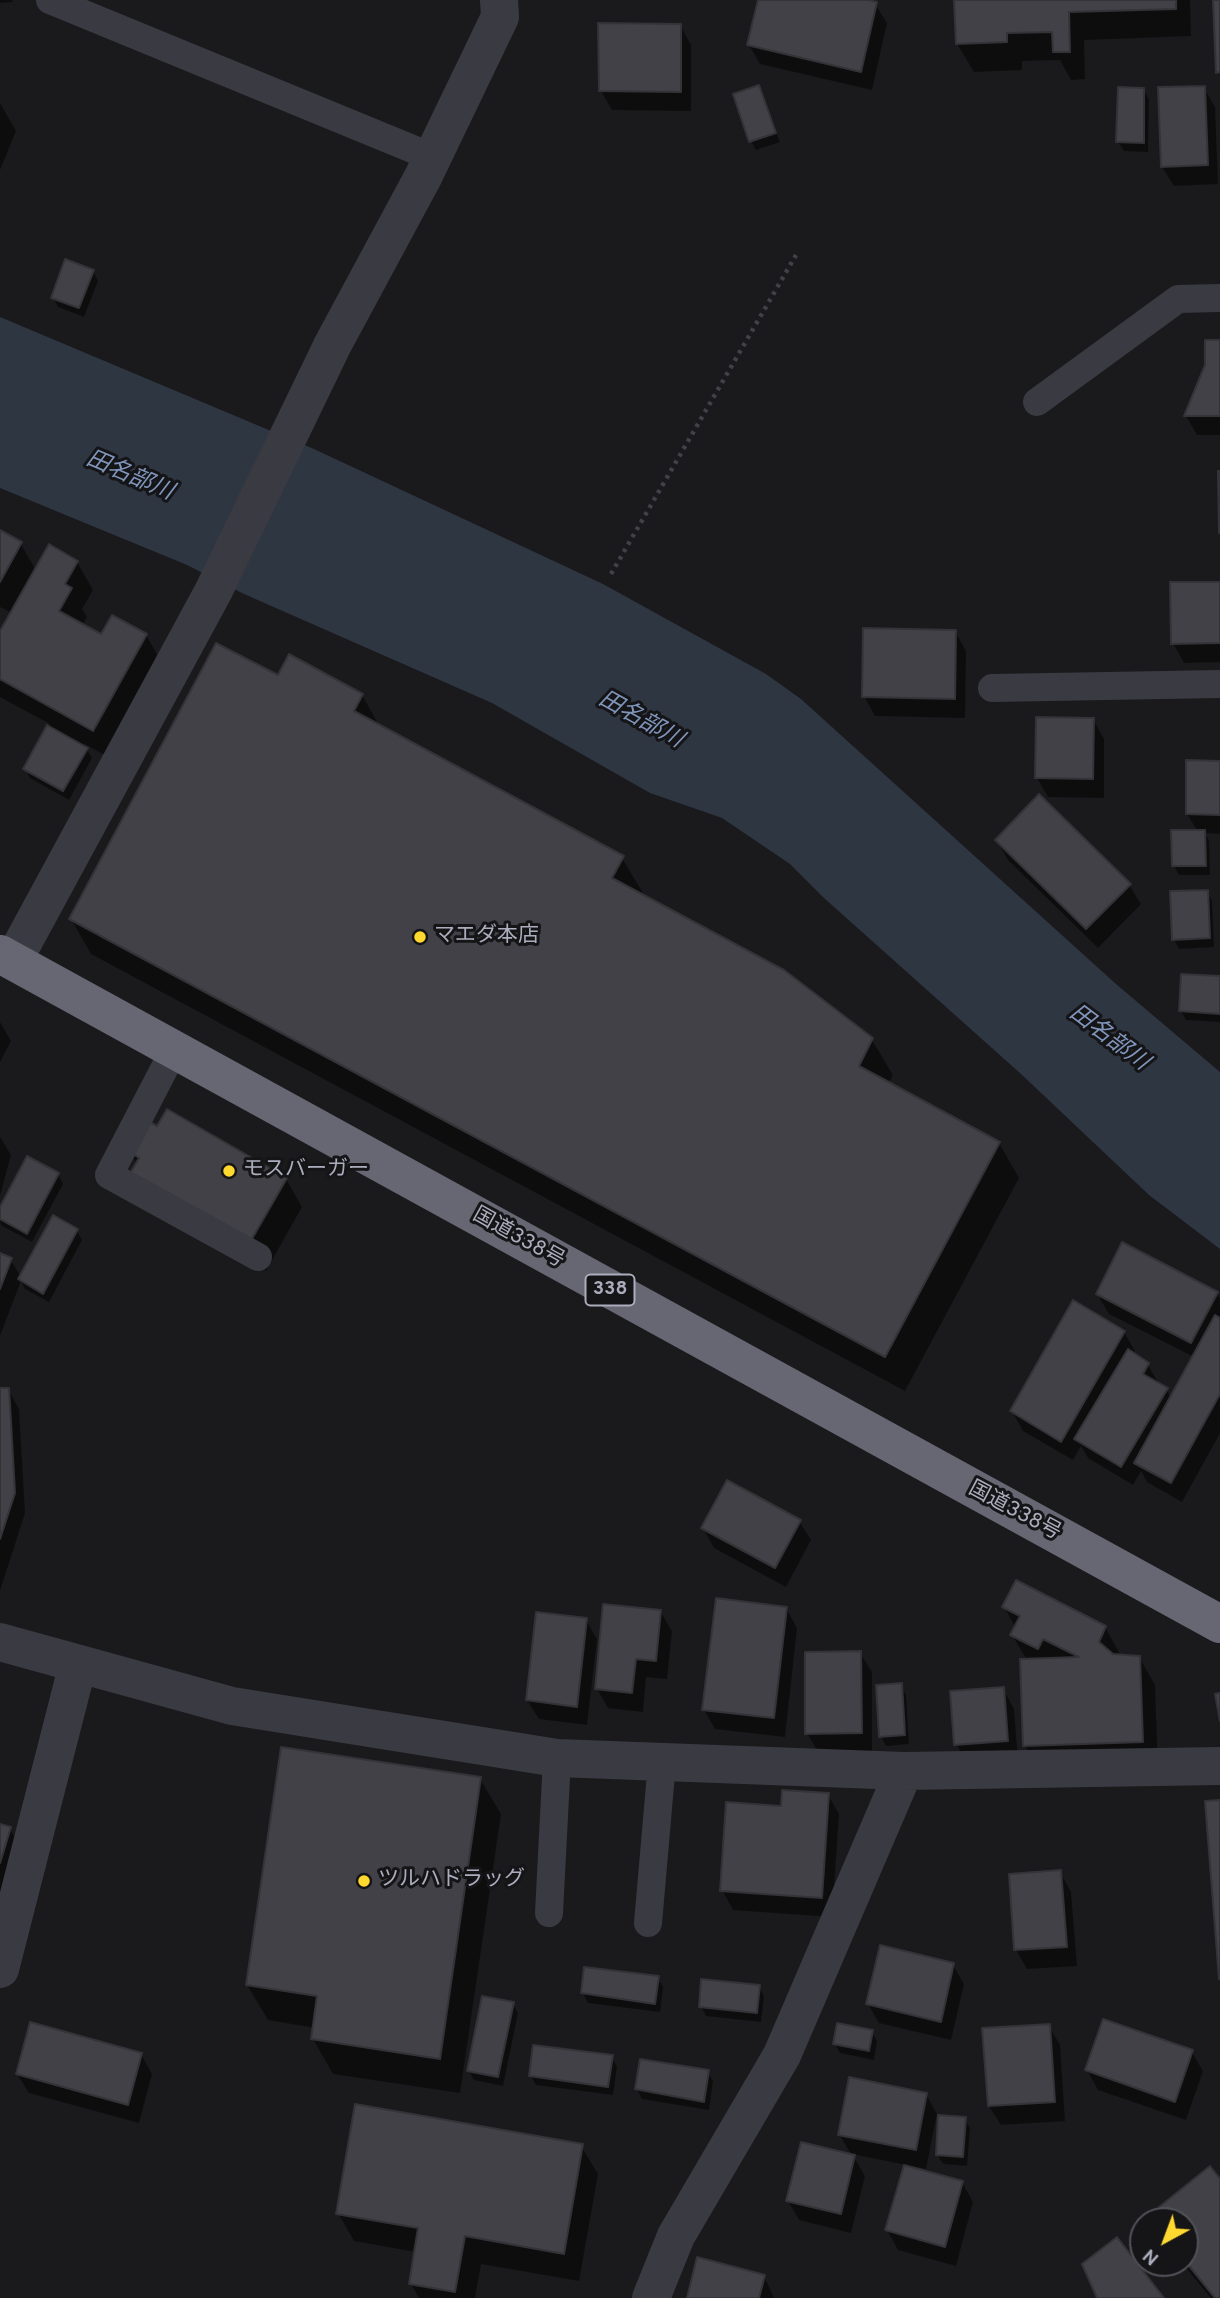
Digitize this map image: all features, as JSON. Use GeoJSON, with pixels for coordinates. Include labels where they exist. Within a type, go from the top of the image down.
{"type":"FeatureCollection","features":[{"type":"Feature","properties":{"kind":"highway","name":"国道338号"},"geometry":{"type":"LineString","coordinates":[[7,957],[1220,1624]]}},
{"type":"Feature","properties":{"kind":"street"},"geometry":{"type":"LineString","coordinates":[[7,957],[213,592],[333,344],[432,157],[500,17],[499,0]]}},
{"type":"Feature","properties":{"kind":"street"},"geometry":{"type":"LineString","coordinates":[[0,1642],[232,1706],[557,1758],[904,1772],[1220,1766]]}},
{"type":"Feature","properties":{"kind":"street"},"geometry":{"type":"LineString","coordinates":[[0,1969],[78,1664]]}},
{"type":"Feature","properties":{"kind":"street"},"geometry":{"type":"LineString","coordinates":[[651,2298],[676,2236],[782,2055],[904,1772]]}},
{"type":"Feature","properties":{"kind":"lane"},"geometry":{"type":"LineString","coordinates":[[50,0],[432,157]]}},
{"type":"Feature","properties":{"kind":"lane"},"geometry":{"type":"LineString","coordinates":[[1037,402],[1178,299],[1220,298]]}},
{"type":"Feature","properties":{"kind":"lane"},"geometry":{"type":"LineString","coordinates":[[992,688],[1220,684]]}},
{"type":"Feature","properties":{"kind":"lane"},"geometry":{"type":"LineString","coordinates":[[174,1050],[109,1175],[258,1256]]}},
{"type":"Feature","properties":{"kind":"lane"},"geometry":{"type":"LineString","coordinates":[[549,1913],[557,1758]]}},
{"type":"Feature","properties":{"kind":"lane"},"geometry":{"type":"LineString","coordinates":[[648,1923],[662,1762]]}},
{"type":"Feature","properties":{"kind":"path"},"geometry":{"type":"LineString","coordinates":[[611,574],[796,255]]}},
{"type":"Feature","properties":{"kind":"water","name":"田名部川"},"geometry":{"type":"Polygon","coordinates":[[[0,317],[314,449],[603,584],[766,674],[801,699],[1116,984],[1220,1072],[1220,1249],[1149,1195],[1021,1074],[824,898],[790,864],[722,818],[650,793],[492,703],[244,594],[187,565],[0,488],[0,317]]]}},
{"type":"Feature","properties":{"kind":"building"},"geometry":{"type":"Polygon","coordinates":[[[758,0],[877,2],[861,72],[747,45],[758,0]]]}},
{"type":"Feature","properties":{"kind":"building"},"geometry":{"type":"Polygon","coordinates":[[[954,0],[1176,0],[1176,9],[1069,12],[1070,52],[1053,52],[1052,32],[1007,33],[1007,42],[956,44],[954,0]]]}},
{"type":"Feature","properties":{"kind":"building"},"geometry":{"type":"Polygon","coordinates":[[[1213,0],[1220,0],[1220,72],[1216,73],[1213,0]]]}},
{"type":"Feature","properties":{"kind":"building"},"geometry":{"type":"Polygon","coordinates":[[[598,23],[681,24],[681,92],[599,91],[598,23]]]}},
{"type":"Feature","properties":{"kind":"building"},"geometry":{"type":"Polygon","coordinates":[[[759,85],[776,133],[749,142],[733,94],[759,85]]]}},
{"type":"Feature","properties":{"kind":"building"},"geometry":{"type":"Polygon","coordinates":[[[1205,86],[1208,165],[1161,167],[1158,87],[1205,86]]]}},
{"type":"Feature","properties":{"kind":"building"},"geometry":{"type":"Polygon","coordinates":[[[1118,87],[1144,88],[1144,143],[1116,142],[1118,87]]]}},
{"type":"Feature","properties":{"kind":"building"},"geometry":{"type":"Polygon","coordinates":[[[65,259],[94,270],[79,308],[51,298],[65,259]]]}},
{"type":"Feature","properties":{"kind":"building"},"geometry":{"type":"Polygon","coordinates":[[[1205,340],[1220,340],[1220,416],[1184,416],[1205,365],[1205,340]]]}},
{"type":"Feature","properties":{"kind":"building"},"geometry":{"type":"Polygon","coordinates":[[[1220,471],[1220,533],[1219,533],[1220,471]]]}},
{"type":"Feature","properties":{"kind":"building"},"geometry":{"type":"Polygon","coordinates":[[[0,530],[22,542],[0,582],[0,530]]]}},
{"type":"Feature","properties":{"kind":"building"},"geometry":{"type":"Polygon","coordinates":[[[49,544],[78,561],[65,584],[72,588],[59,611],[101,634],[112,615],[147,634],[93,731],[0,679],[0,631],[49,544]]]}},
{"type":"Feature","properties":{"kind":"building"},"geometry":{"type":"Polygon","coordinates":[[[1170,582],[1220,582],[1220,643],[1171,644],[1170,582]]]}},
{"type":"Feature","properties":{"kind":"building"},"geometry":{"type":"Polygon","coordinates":[[[863,628],[956,630],[955,699],[862,697],[863,628]]]}},
{"type":"Feature","properties":{"kind":"building"},"geometry":{"type":"Polygon","coordinates":[[[216,643],[278,675],[289,654],[363,694],[354,711],[624,856],[612,878],[784,970],[873,1038],[859,1066],[1000,1142],[885,1357],[69,919],[216,643]]]}},
{"type":"Feature","properties":{"kind":"building"},"geometry":{"type":"Polygon","coordinates":[[[1036,717],[1094,718],[1093,779],[1035,778],[1036,717]]]}},
{"type":"Feature","properties":{"kind":"building"},"geometry":{"type":"Polygon","coordinates":[[[47,725],[88,748],[63,791],[23,769],[47,725]]]}},
{"type":"Feature","properties":{"kind":"building"},"geometry":{"type":"Polygon","coordinates":[[[1186,760],[1220,761],[1220,815],[1186,814],[1186,760]]]}},
{"type":"Feature","properties":{"kind":"building"},"geometry":{"type":"Polygon","coordinates":[[[1039,794],[1131,884],[1086,929],[995,840],[1039,794]]]}},
{"type":"Feature","properties":{"kind":"building"},"geometry":{"type":"Polygon","coordinates":[[[1171,830],[1205,830],[1206,866],[1172,866],[1171,830]]]}},
{"type":"Feature","properties":{"kind":"building"},"geometry":{"type":"Polygon","coordinates":[[[1208,890],[1210,938],[1172,940],[1170,891],[1208,890]]]}},
{"type":"Feature","properties":{"kind":"building"},"geometry":{"type":"Polygon","coordinates":[[[1181,974],[1220,976],[1220,1014],[1179,1011],[1181,974]]]}},
{"type":"Feature","properties":{"kind":"building"},"geometry":{"type":"Polygon","coordinates":[[[167,1109],[287,1178],[249,1244],[129,1175],[139,1158],[128,1151],[146,1120],[157,1126],[167,1109]]]}},
{"type":"Feature","properties":{"kind":"building"},"geometry":{"type":"Polygon","coordinates":[[[27,1156],[59,1173],[27,1234],[0,1219],[0,1207],[27,1156]]]}},
{"type":"Feature","properties":{"kind":"building"},"geometry":{"type":"Polygon","coordinates":[[[53,1215],[78,1229],[43,1294],[18,1279],[53,1215]]]}},
{"type":"Feature","properties":{"kind":"building"},"geometry":{"type":"Polygon","coordinates":[[[1122,1242],[1218,1292],[1191,1343],[1096,1294],[1122,1242]]]}},
{"type":"Feature","properties":{"kind":"building"},"geometry":{"type":"Polygon","coordinates":[[[0,1253],[12,1258],[0,1289],[0,1253]]]}},
{"type":"Feature","properties":{"kind":"building"},"geometry":{"type":"Polygon","coordinates":[[[1073,1300],[1125,1331],[1061,1442],[1010,1411],[1073,1300]]]}},
{"type":"Feature","properties":{"kind":"building"},"geometry":{"type":"Polygon","coordinates":[[[1215,1315],[1220,1318],[1220,1394],[1171,1483],[1134,1463],[1215,1315]]]}},
{"type":"Feature","properties":{"kind":"building"},"geometry":{"type":"Polygon","coordinates":[[[1128,1349],[1149,1363],[1143,1374],[1168,1388],[1121,1467],[1074,1439],[1128,1349]]]}},
{"type":"Feature","properties":{"kind":"building"},"geometry":{"type":"Polygon","coordinates":[[[0,1388],[9,1388],[15,1493],[0,1539],[0,1388]]]}},
{"type":"Feature","properties":{"kind":"building"},"geometry":{"type":"Polygon","coordinates":[[[727,1480],[801,1520],[775,1568],[701,1528],[727,1480]]]}},
{"type":"Feature","properties":{"kind":"building"},"geometry":{"type":"Polygon","coordinates":[[[1016,1580],[1106,1626],[1099,1642],[1113,1654],[1140,1656],[1143,1742],[1023,1746],[1020,1659],[1079,1657],[1043,1639],[1038,1649],[1010,1635],[1020,1616],[1002,1607],[1016,1580]]]}},
{"type":"Feature","properties":{"kind":"building"},"geometry":{"type":"Polygon","coordinates":[[[716,1598],[787,1607],[774,1718],[702,1710],[716,1598]]]}},
{"type":"Feature","properties":{"kind":"building"},"geometry":{"type":"Polygon","coordinates":[[[603,1604],[661,1610],[656,1661],[636,1659],[632,1693],[595,1689],[603,1604]]]}},
{"type":"Feature","properties":{"kind":"building"},"geometry":{"type":"Polygon","coordinates":[[[536,1612],[587,1618],[577,1707],[526,1700],[536,1612]]]}},
{"type":"Feature","properties":{"kind":"building"},"geometry":{"type":"Polygon","coordinates":[[[861,1651],[862,1733],[805,1734],[805,1652],[861,1651]]]}},
{"type":"Feature","properties":{"kind":"building"},"geometry":{"type":"Polygon","coordinates":[[[902,1683],[905,1735],[879,1737],[876,1685],[902,1683]]]}},
{"type":"Feature","properties":{"kind":"building"},"geometry":{"type":"Polygon","coordinates":[[[1004,1687],[1008,1741],[954,1745],[950,1691],[1004,1687]]]}},
{"type":"Feature","properties":{"kind":"building"},"geometry":{"type":"Polygon","coordinates":[[[1220,1693],[1220,1721],[1215,1694],[1220,1693]]]}},
{"type":"Feature","properties":{"kind":"building","name":"ツルハドラッグ"},"geometry":{"type":"Polygon","coordinates":[[[281,1747],[481,1777],[440,2059],[311,2039],[317,1996],[246,1985],[281,1747]]]}},
{"type":"Feature","properties":{"kind":"building"},"geometry":{"type":"Polygon","coordinates":[[[782,1790],[829,1793],[822,1898],[720,1891],[726,1802],[781,1806],[782,1790]]]}},
{"type":"Feature","properties":{"kind":"building"},"geometry":{"type":"Polygon","coordinates":[[[1220,1800],[1220,1979],[1219,1979],[1205,1801],[1220,1800]]]}},
{"type":"Feature","properties":{"kind":"building"},"geometry":{"type":"Polygon","coordinates":[[[0,1824],[11,1827],[0,1863],[0,1824]]]}},
{"type":"Feature","properties":{"kind":"building"},"geometry":{"type":"Polygon","coordinates":[[[1061,1870],[1067,1947],[1014,1950],[1009,1874],[1061,1870]]]}},
{"type":"Feature","properties":{"kind":"building"},"geometry":{"type":"Polygon","coordinates":[[[880,1945],[954,1963],[941,2022],[866,2004],[880,1945]]]}},
{"type":"Feature","properties":{"kind":"building"},"geometry":{"type":"Polygon","coordinates":[[[584,1967],[659,1976],[655,2004],[581,1993],[584,1967]]]}},
{"type":"Feature","properties":{"kind":"building"},"geometry":{"type":"Polygon","coordinates":[[[701,1979],[760,1985],[757,2013],[699,2007],[701,1979]]]}},
{"type":"Feature","properties":{"kind":"building"},"geometry":{"type":"Polygon","coordinates":[[[482,1996],[514,2002],[498,2077],[467,2071],[482,1996]]]}},
{"type":"Feature","properties":{"kind":"building"},"geometry":{"type":"Polygon","coordinates":[[[1103,2019],[1193,2050],[1175,2102],[1085,2070],[1103,2019]]]}},
{"type":"Feature","properties":{"kind":"building"},"geometry":{"type":"Polygon","coordinates":[[[30,2022],[142,2053],[128,2105],[16,2074],[30,2022]]]}},
{"type":"Feature","properties":{"kind":"building"},"geometry":{"type":"Polygon","coordinates":[[[837,2023],[873,2030],[869,2051],[833,2044],[837,2023]]]}},
{"type":"Feature","properties":{"kind":"building"},"geometry":{"type":"Polygon","coordinates":[[[1050,2024],[1055,2102],[988,2106],[982,2028],[1050,2024]]]}},
{"type":"Feature","properties":{"kind":"building"},"geometry":{"type":"Polygon","coordinates":[[[533,2045],[613,2055],[608,2087],[529,2076],[533,2045]]]}},
{"type":"Feature","properties":{"kind":"building"},"geometry":{"type":"Polygon","coordinates":[[[640,2059],[709,2070],[704,2102],[635,2089],[640,2059]]]}},
{"type":"Feature","properties":{"kind":"building"},"geometry":{"type":"Polygon","coordinates":[[[849,2077],[927,2093],[916,2150],[838,2135],[849,2077]]]}},
{"type":"Feature","properties":{"kind":"building"},"geometry":{"type":"Polygon","coordinates":[[[355,2104],[583,2144],[564,2254],[465,2236],[455,2292],[409,2284],[418,2228],[336,2214],[355,2104]]]}},
{"type":"Feature","properties":{"kind":"building"},"geometry":{"type":"Polygon","coordinates":[[[938,2115],[966,2117],[963,2157],[936,2155],[938,2115]]]}},
{"type":"Feature","properties":{"kind":"building"},"geometry":{"type":"Polygon","coordinates":[[[801,2142],[855,2155],[841,2214],[786,2201],[801,2142]]]}},
{"type":"Feature","properties":{"kind":"building"},"geometry":{"type":"Polygon","coordinates":[[[904,2165],[963,2181],[945,2247],[885,2230],[904,2165]]]}},
{"type":"Feature","properties":{"kind":"building"},"geometry":{"type":"Polygon","coordinates":[[[1210,2166],[1220,2179],[1220,2298],[1215,2298],[1198,2277],[1199,2207],[1159,2207],[1210,2166]]]}},
{"type":"Feature","properties":{"kind":"building"},"geometry":{"type":"Polygon","coordinates":[[[1117,2237],[1129,2253],[1129,2277],[1148,2277],[1164,2298],[1097,2298],[1082,2264],[1117,2237]]]}},
{"type":"Feature","properties":{"kind":"building"},"geometry":{"type":"Polygon","coordinates":[[[697,2257],[765,2275],[759,2298],[687,2298],[697,2257]]]}},
{"type":"Feature","properties":{"kind":"place","name":"マエダ本店"},"geometry":{"type":"Point","coordinates":[420,937]}},
{"type":"Feature","properties":{"kind":"place","name":"モスバーガー"},"geometry":{"type":"Point","coordinates":[229,1171]}},
{"type":"Feature","properties":{"kind":"place","name":"ツルハドラッグ"},"geometry":{"type":"Point","coordinates":[364,1881]}}]}
